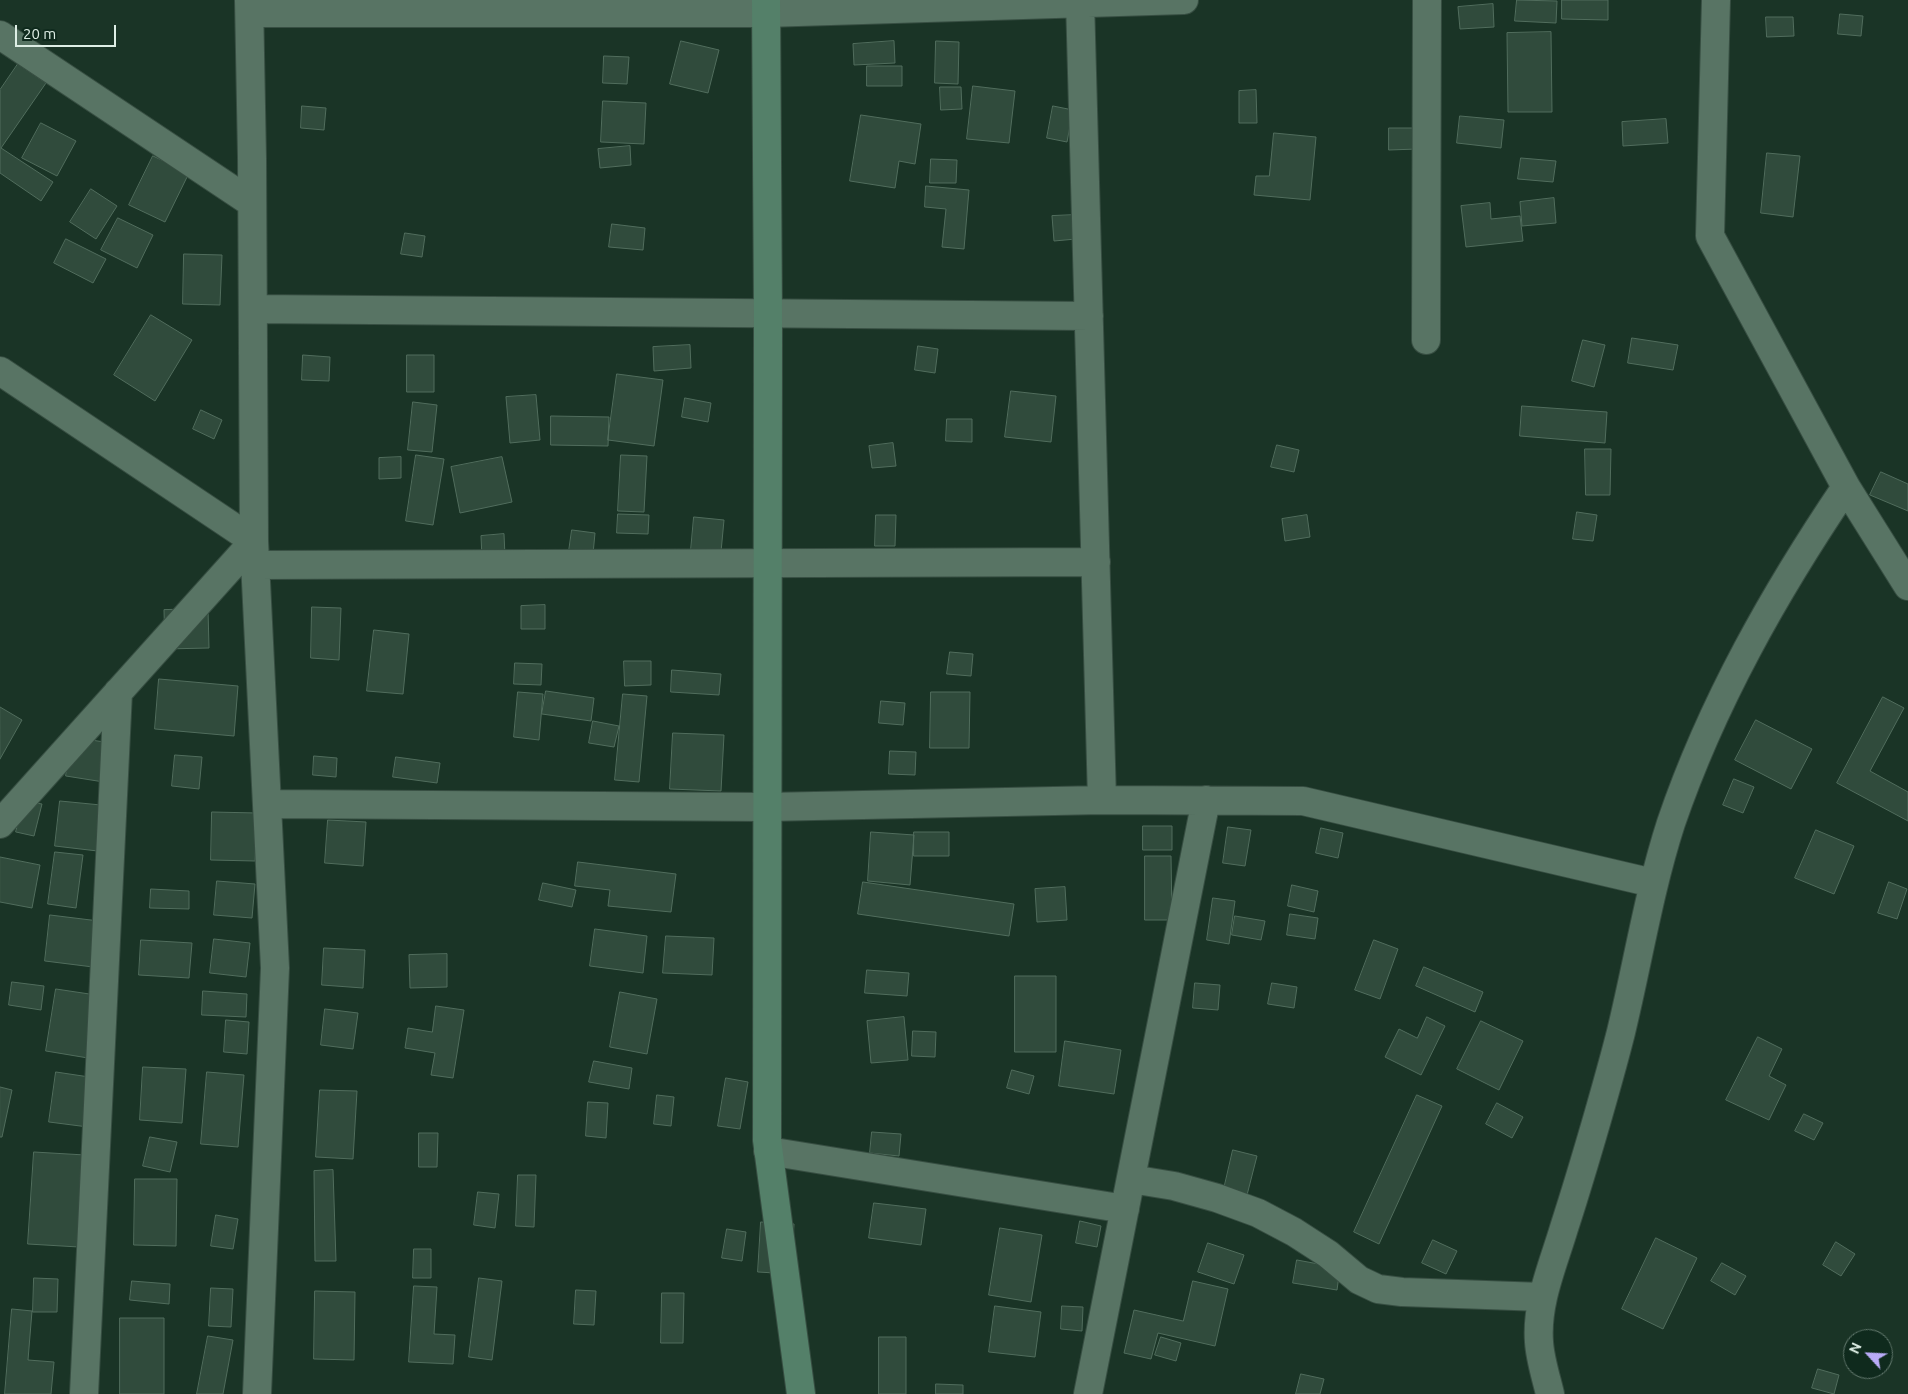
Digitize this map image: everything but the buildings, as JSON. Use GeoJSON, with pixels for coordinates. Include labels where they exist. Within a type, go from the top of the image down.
{"type":"FeatureCollection","features":[{"type":"Feature","properties":{"kind":"street"},"geometry":{"type":"LineString","coordinates":[[257,1394],[275,968],[255,553],[249,6],[766,7],[1184,0]]}},
{"type":"Feature","properties":{"kind":"street"},"geometry":{"type":"LineString","coordinates":[[1426,340],[1427,0]]}},
{"type":"Feature","properties":{"kind":"street"},"geometry":{"type":"LineString","coordinates":[[1716,0],[1710,236],[1846,487],[1908,586]]}},
{"type":"Feature","properties":{"kind":"street"},"geometry":{"type":"LineString","coordinates":[[1081,2],[1102,800]]}},
{"type":"Feature","properties":{"kind":"street"},"geometry":{"type":"LineString","coordinates":[[766,7],[768,313],[766,1140],[801,1394]]}},
{"type":"Feature","properties":{"kind":"street"},"geometry":{"type":"LineString","coordinates":[[0,35],[252,204]]}},
{"type":"Feature","properties":{"kind":"street"},"geometry":{"type":"LineString","coordinates":[[253,309],[1089,316]]}},
{"type":"Feature","properties":{"kind":"street"},"geometry":{"type":"LineString","coordinates":[[0,371],[255,553],[767,563],[1096,562]]}},
{"type":"Feature","properties":{"kind":"street"},"geometry":{"type":"LineString","coordinates":[[1550,1394],[1539,1342],[1542,1297],[1582,1172],[1621,1031],[1653,883],[1675,814],[1694,764],[1747,649],[1778,593],[1846,487]]}},
{"type":"Feature","properties":{"kind":"street"},"geometry":{"type":"LineString","coordinates":[[0,824],[118,692],[255,553]]}},
{"type":"Feature","properties":{"kind":"street"},"geometry":{"type":"LineString","coordinates":[[84,1394],[118,692]]}},
{"type":"Feature","properties":{"kind":"street"},"geometry":{"type":"LineString","coordinates":[[267,804],[767,807],[1102,800],[1303,801],[1653,883]]}},
{"type":"Feature","properties":{"kind":"street"},"geometry":{"type":"LineString","coordinates":[[1088,1394],[1206,800]]}},
{"type":"Feature","properties":{"kind":"street"},"geometry":{"type":"LineString","coordinates":[[768,1151],[1125,1210]]}},
{"type":"Feature","properties":{"kind":"street"},"geometry":{"type":"LineString","coordinates":[[1131,1179],[1183,1188],[1258,1213],[1294,1232],[1328,1254],[1360,1280],[1378,1289],[1402,1292],[1542,1297]]}}]}
